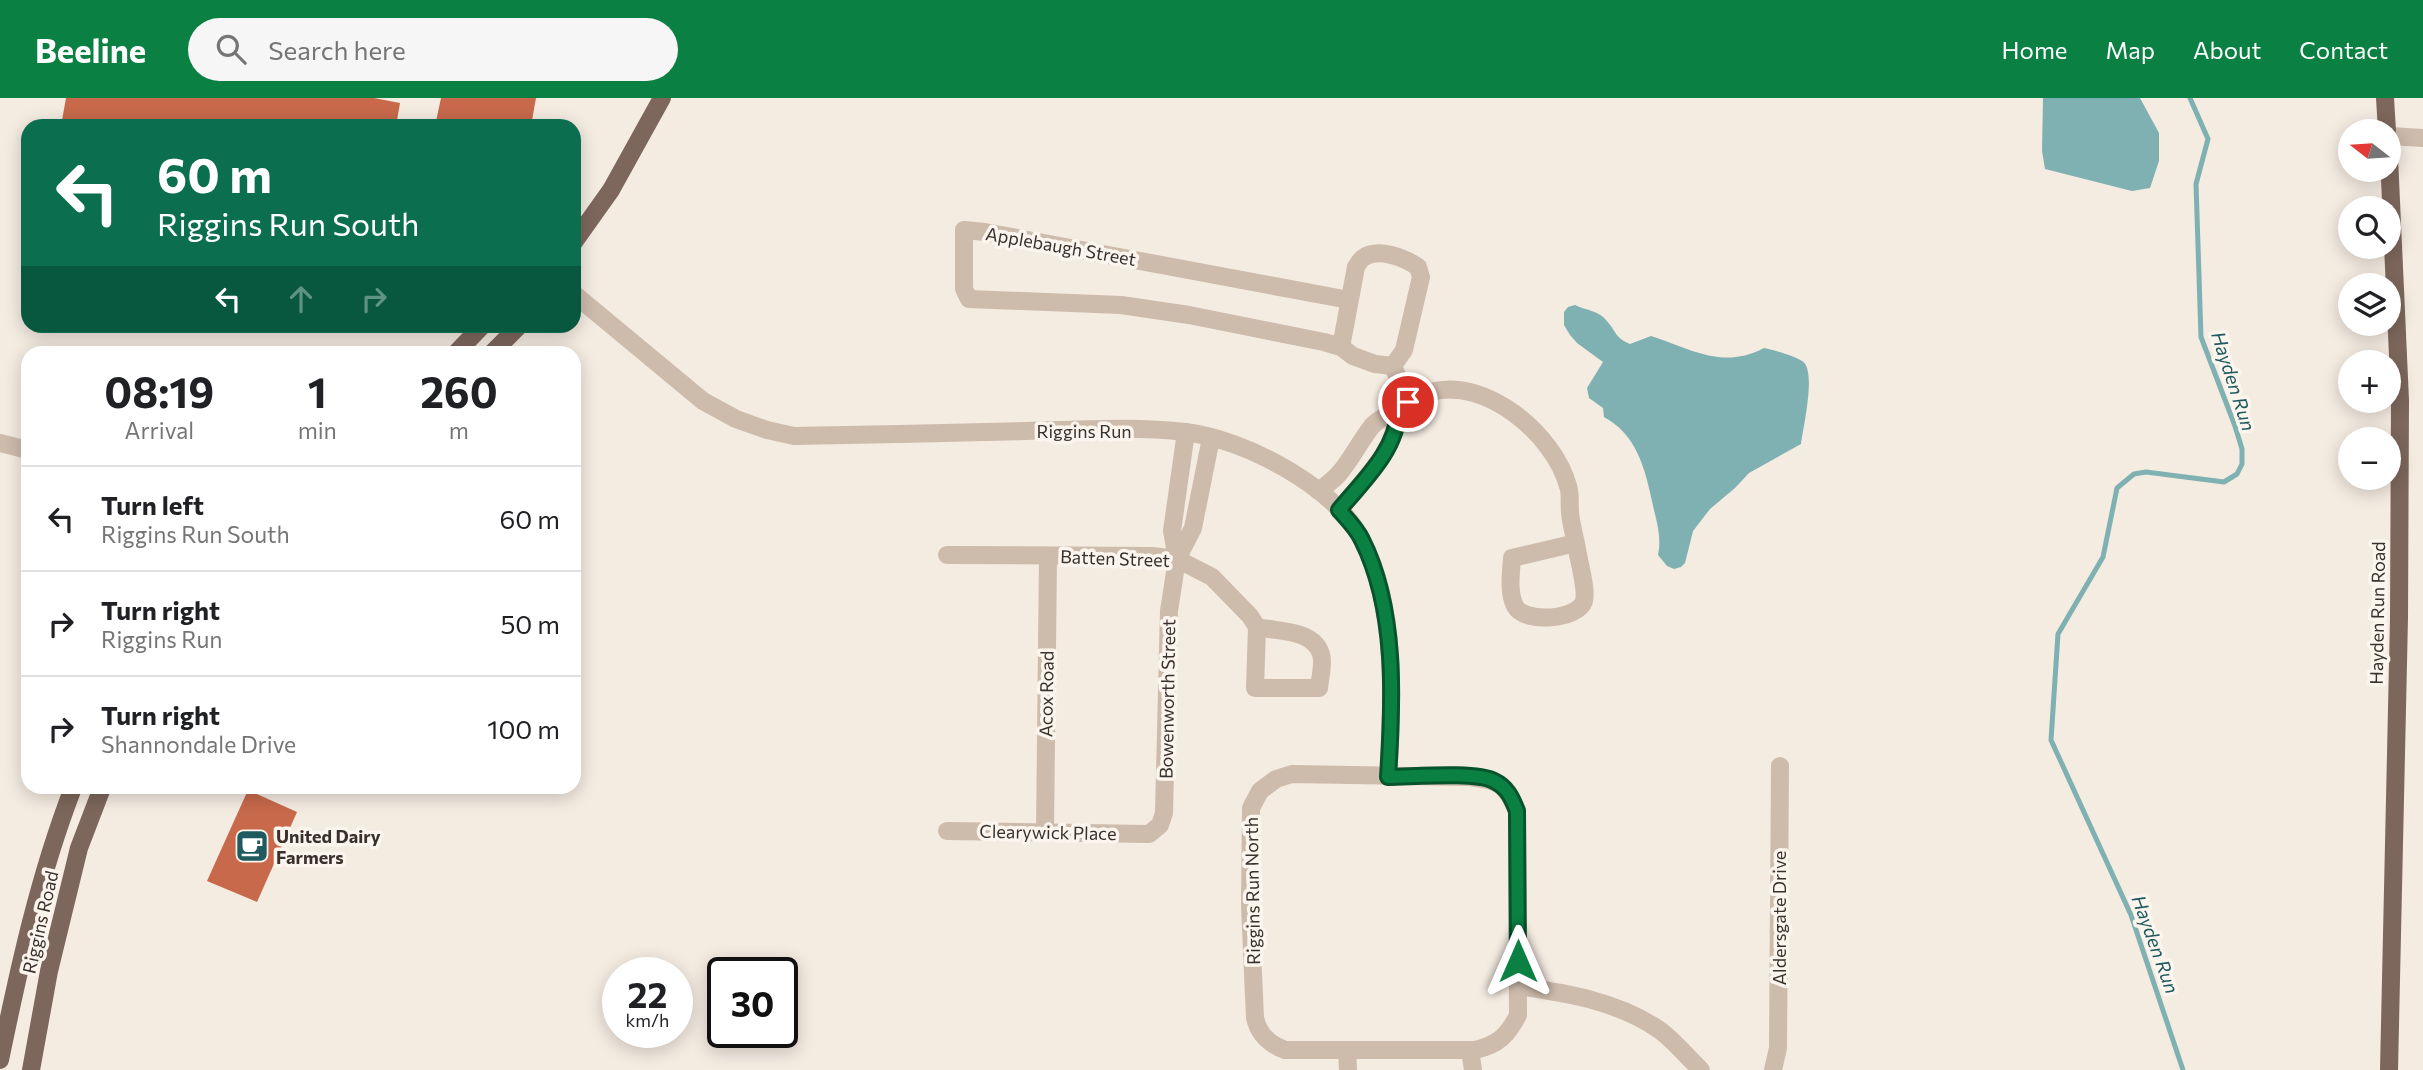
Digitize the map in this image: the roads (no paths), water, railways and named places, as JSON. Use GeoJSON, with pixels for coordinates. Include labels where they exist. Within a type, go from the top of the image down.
{"type":"FeatureCollection","features":[{"type":"Feature","properties":{"kind":"main road"},"geometry":{"type":"LineString","coordinates":[[581,232],[611,190],[662,98]]}},
{"type":"Feature","properties":{"kind":"main road"},"geometry":{"type":"LineString","coordinates":[[2385,98],[2387,119]]}},
{"type":"Feature","properties":{"kind":"main road","name":"Hayden Run Road"},"geometry":{"type":"LineString","coordinates":[[2389,1070],[2399,618],[2400,400],[2390,182]]}},
{"type":"Feature","properties":{"kind":"main road"},"geometry":{"type":"LineString","coordinates":[[463,346],[475,333]]}},
{"type":"Feature","properties":{"kind":"main road"},"geometry":{"type":"LineString","coordinates":[[499,346],[512,333]]}},
{"type":"Feature","properties":{"kind":"main road","name":"Riggins Road"},"geometry":{"type":"LineString","coordinates":[[0,1060],[26,935],[53,839],[71,794]]}},
{"type":"Feature","properties":{"kind":"main road","name":"Riggins Road"},"geometry":{"type":"LineString","coordinates":[[31,1070],[49,971],[79,848],[100,794]]}},
{"type":"Feature","properties":{"kind":"street"},"geometry":{"type":"LineString","coordinates":[[2401,135],[2423,138]]}},
{"type":"Feature","properties":{"kind":"street","name":"Applebaugh Street"},"geometry":{"type":"LineString","coordinates":[[1349,300],[964,230],[964,289],[969,299],[1121,305],[1189,315],[1341,346],[1353,356],[1375,364],[1393,366]]}},
{"type":"Feature","properties":{"kind":"street"},"geometry":{"type":"LineString","coordinates":[[1339,510],[1378,464],[1398,423],[1403,406],[1393,366],[1404,350],[1421,278],[1418,267],[1405,258],[1375,254],[1363,258],[1356,267],[1341,346]]}},
{"type":"Feature","properties":{"kind":"street","name":"Riggins Run"},"geometry":{"type":"LineString","coordinates":[[581,300],[702,401],[736,419],[767,430],[794,436],[1100,430],[1186,432],[1242,447],[1265,457],[1319,492],[1339,510],[1361,537],[1378,577],[1385,618],[1393,708],[1388,777]]}},
{"type":"Feature","properties":{"kind":"street"},"geometry":{"type":"LineString","coordinates":[[1319,492],[1341,471],[1374,423],[1413,398],[1434,391],[1456,390],[1481,396],[1513,410],[1520,416],[1535,429],[1557,460],[1569,487],[1570,513],[1576,542],[1585,597],[1582,606],[1576,611],[1553,617],[1530,617],[1521,613],[1514,606],[1510,586],[1512,558],[1576,542]]}},
{"type":"Feature","properties":{"kind":"street","name":"Bowenworth Street"},"geometry":{"type":"LineString","coordinates":[[1177,559],[1172,531],[1186,432]]}},
{"type":"Feature","properties":{"kind":"street","name":"Bowenworth Street"},"geometry":{"type":"LineString","coordinates":[[1149,834],[1160,825],[1164,813],[1169,611],[1177,559],[1193,528],[1211,438]]}},
{"type":"Feature","properties":{"kind":"street"},"geometry":{"type":"LineString","coordinates":[[0,443],[21,448]]}},
{"type":"Feature","properties":{"kind":"street","name":"Batten Street"},"geometry":{"type":"LineString","coordinates":[[947,555],[1152,556],[1177,559],[1212,577],[1250,615],[1257,627]]}},
{"type":"Feature","properties":{"kind":"street","name":"Acox Road"},"geometry":{"type":"LineString","coordinates":[[1045,831],[1048,556]]}},
{"type":"Feature","properties":{"kind":"street"},"geometry":{"type":"LineString","coordinates":[[1257,627],[1304,635],[1315,642],[1322,656],[1319,688],[1255,688],[1257,627]]}},
{"type":"Feature","properties":{"kind":"street","name":"Aldersgate Drive"},"geometry":{"type":"LineString","coordinates":[[1773,1070],[1778,1048],[1780,766]]}},
{"type":"Feature","properties":{"kind":"street","name":"Riggins Run North"},"geometry":{"type":"LineString","coordinates":[[1292,774],[1388,777],[1469,777],[1493,780],[1509,792],[1517,811],[1518,1015],[1510,1031],[1490,1047],[1470,1050],[1285,1050],[1273,1045],[1258,1028],[1250,906],[1251,808],[1260,791],[1276,779],[1292,774]]}},
{"type":"Feature","properties":{"kind":"street","name":"Clearywick Place"},"geometry":{"type":"LineString","coordinates":[[947,831],[1149,834]]}},
{"type":"Feature","properties":{"kind":"street"},"geometry":{"type":"LineString","coordinates":[[1518,986],[1619,1008],[1659,1029],[1701,1070]]}},
{"type":"Feature","properties":{"kind":"street"},"geometry":{"type":"LineString","coordinates":[[1347,1050],[1348,1070]]}},
{"type":"Feature","properties":{"kind":"street"},"geometry":{"type":"LineString","coordinates":[[1470,1050],[1474,1070]]}},
{"type":"Feature","properties":{"kind":"water"},"geometry":{"type":"Polygon","coordinates":[[[2043,98],[2140,98],[2159,133],[2159,161],[2150,188],[2132,191],[2045,169],[2042,151],[2043,98]]]}},
{"type":"Feature","properties":{"kind":"water"},"geometry":{"type":"Polygon","coordinates":[[[1575,305],[1603,317],[1618,336],[1630,344],[1651,336],[1707,355],[1721,357],[1749,354],[1764,348],[1794,357],[1806,366],[1809,387],[1801,444],[1749,473],[1710,509],[1693,531],[1685,563],[1681,567],[1674,569],[1667,566],[1658,555],[1657,521],[1646,476],[1637,453],[1624,433],[1604,417],[1603,408],[1589,398],[1587,388],[1603,362],[1577,343],[1564,325],[1564,312],[1575,305]]]}},
{"type":"Feature","properties":{"kind":"waterway","name":"Hayden Run"},"geometry":{"type":"LineString","coordinates":[[2183,1070],[2131,915],[2051,740],[2058,634],[2103,557],[2117,488],[2134,474],[2146,472],[2224,482],[2237,474],[2242,464],[2242,449],[2235,426],[2201,337],[2196,184],[2208,139],[2190,98]]}},
{"type":"Feature","properties":{"kind":"place","name":"United Dairy Farmers"},"geometry":{"type":"Point","coordinates":[252,846]}}]}
